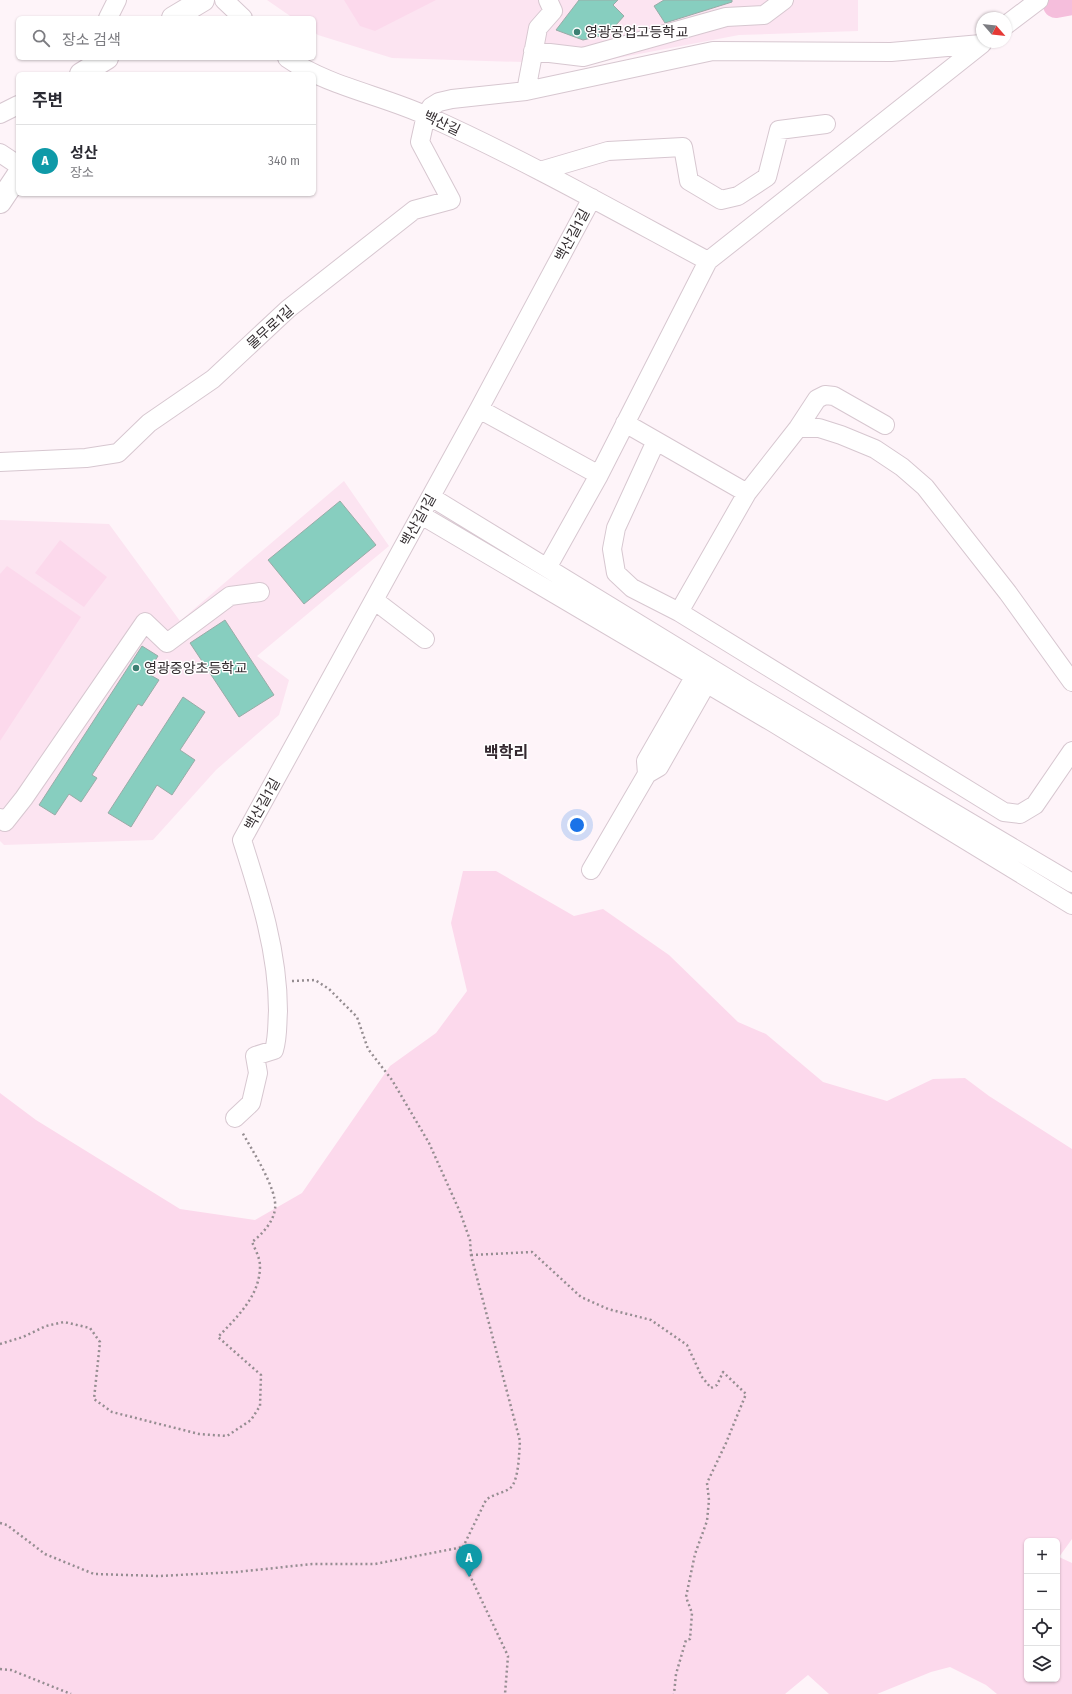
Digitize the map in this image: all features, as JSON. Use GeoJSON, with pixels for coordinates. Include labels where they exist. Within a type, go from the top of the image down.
{"type":"FeatureCollection","features":[{"type":"Feature","properties":{"kind":"main road"},"geometry":{"type":"LineString","coordinates":[[176,16],[203,0]]}},
{"type":"Feature","properties":{"kind":"main road"},"geometry":{"type":"LineString","coordinates":[[84,72],[104,60]]}},
{"type":"Feature","properties":{"kind":"main road"},"geometry":{"type":"LineString","coordinates":[[0,202],[16,178]]}},
{"type":"Feature","properties":{"kind":"street"},"geometry":{"type":"LineString","coordinates":[[109,16],[118,0]]}},
{"type":"Feature","properties":{"kind":"street"},"geometry":{"type":"LineString","coordinates":[[224,0],[241,16]]}},
{"type":"Feature","properties":{"kind":"street"},"geometry":{"type":"LineString","coordinates":[[526,91],[538,28],[553,10],[548,0]]}},
{"type":"Feature","properties":{"kind":"street"},"geometry":{"type":"LineString","coordinates":[[533,51],[583,57],[726,17],[764,15],[784,0]]}},
{"type":"Feature","properties":{"kind":"street"},"geometry":{"type":"LineString","coordinates":[[1012,20],[1039,0]]}},
{"type":"Feature","properties":{"kind":"street"},"geometry":{"type":"LineString","coordinates":[[426,115],[432,107],[439,102],[452,99],[526,91],[713,51],[891,52],[976,44]]}},
{"type":"Feature","properties":{"kind":"street"},"geometry":{"type":"LineString","coordinates":[[548,568],[599,475],[708,261],[977,48]]}},
{"type":"Feature","properties":{"kind":"street"},"geometry":{"type":"LineString","coordinates":[[78,72],[85,60]]}},
{"type":"Feature","properties":{"kind":"street","name":"백산길"},"geometry":{"type":"LineString","coordinates":[[291,60],[314,72]]}},
{"type":"Feature","properties":{"kind":"street","name":"백산길"},"geometry":{"type":"LineString","coordinates":[[316,73],[326,78],[426,115],[540,171],[708,261]]}},
{"type":"Feature","properties":{"kind":"street"},"geometry":{"type":"LineString","coordinates":[[0,114],[16,106]]}},
{"type":"Feature","properties":{"kind":"street","name":"물무로1길"},"geometry":{"type":"LineString","coordinates":[[0,462],[86,458],[118,453],[149,422],[213,379],[288,310],[414,210],[451,200],[420,142],[426,115]]}},
{"type":"Feature","properties":{"kind":"street"},"geometry":{"type":"LineString","coordinates":[[540,171],[608,151],[683,147],[690,180],[721,200],[738,196],[767,177],[779,130],[826,124]]}},
{"type":"Feature","properties":{"kind":"street"},"geometry":{"type":"LineString","coordinates":[[0,153],[16,164]]}},
{"type":"Feature","properties":{"kind":"street","name":"백산길1길"},"geometry":{"type":"LineString","coordinates":[[278,982],[263,905],[242,840],[479,409],[592,198]]}},
{"type":"Feature","properties":{"kind":"street"},"geometry":{"type":"LineString","coordinates":[[679,612],[746,493],[798,428],[817,399],[825,395],[834,396],[885,425]]}},
{"type":"Feature","properties":{"kind":"street"},"geometry":{"type":"LineString","coordinates":[[479,409],[599,475]]}},
{"type":"Feature","properties":{"kind":"street"},"geometry":{"type":"LineString","coordinates":[[625,423],[746,493]]}},
{"type":"Feature","properties":{"kind":"street"},"geometry":{"type":"LineString","coordinates":[[798,428],[819,428],[875,449],[902,467],[925,487],[1008,593],[1072,682]]}},
{"type":"Feature","properties":{"kind":"street"},"geometry":{"type":"LineString","coordinates":[[656,441],[616,528],[612,549],[616,573],[632,588],[679,612],[1004,812],[1020,814],[1035,805],[1072,751]]}},
{"type":"Feature","properties":{"kind":"street"},"geometry":{"type":"LineString","coordinates":[[431,497],[548,568],[700,670],[1072,905]]}},
{"type":"Feature","properties":{"kind":"street"},"geometry":{"type":"LineString","coordinates":[[421,515],[700,670],[1072,883]]}},
{"type":"Feature","properties":{"kind":"street"},"geometry":{"type":"LineString","coordinates":[[0,818],[5,822],[24,798],[145,622],[167,644],[230,596],[260,592]]}},
{"type":"Feature","properties":{"kind":"street"},"geometry":{"type":"LineString","coordinates":[[374,600],[425,639]]}},
{"type":"Feature","properties":{"kind":"street"},"geometry":{"type":"LineString","coordinates":[[647,774],[646,761],[652,752],[648,741],[700,670]]}},
{"type":"Feature","properties":{"kind":"street"},"geometry":{"type":"LineString","coordinates":[[591,870],[647,774],[659,767],[700,670]]}},
{"type":"Feature","properties":{"kind":"street"},"geometry":{"type":"LineString","coordinates":[[235,1118],[251,1103],[258,1073],[255,1056],[274,1050],[277,1039],[278,982]]}},
{"type":"Feature","properties":{"kind":"path"},"geometry":{"type":"LineString","coordinates":[[278,982],[316,980],[329,989],[358,1017],[368,1049],[392,1080],[429,1142],[460,1212],[470,1240],[471,1255],[520,1441],[518,1464],[514,1482],[509,1489],[493,1494],[486,1500],[463,1547],[464,1563],[508,1656],[505,1694]]}},
{"type":"Feature","properties":{"kind":"path"},"geometry":{"type":"LineString","coordinates":[[0,1344],[24,1337],[46,1326],[64,1322],[90,1328],[100,1342],[94,1398],[112,1412],[198,1434],[227,1436],[251,1420],[260,1406],[262,1375],[218,1337],[242,1311],[255,1291],[260,1265],[252,1242],[265,1232],[275,1209],[272,1188],[235,1118]]}},
{"type":"Feature","properties":{"kind":"path"},"geometry":{"type":"LineString","coordinates":[[471,1255],[532,1252],[581,1297],[608,1309],[651,1320],[687,1345],[702,1377],[711,1388],[717,1385],[723,1372],[746,1394],[726,1443],[707,1483],[709,1500],[707,1521],[695,1554],[686,1597],[692,1614],[690,1639],[686,1640],[676,1674],[674,1694]]}},
{"type":"Feature","properties":{"kind":"path"},"geometry":{"type":"LineString","coordinates":[[0,1523],[7,1525],[46,1554],[94,1574],[158,1576],[237,1572],[312,1564],[375,1564],[463,1547]]}},
{"type":"Feature","properties":{"kind":"path"},"geometry":{"type":"LineString","coordinates":[[0,1669],[11,1670],[71,1694]]}},
{"type":"Feature","properties":{"kind":"shaded area","name":"영광공업고등학교"},"geometry":{"type":"Polygon","coordinates":[[[267,0],[858,0],[858,31],[739,35],[586,64],[392,58],[318,35],[316,34],[316,16],[290,16],[267,0]]]}},
{"type":"Feature","properties":{"kind":"shaded area"},"geometry":{"type":"Polygon","coordinates":[[[344,0],[436,0],[375,31],[360,26],[344,0]]]}},
{"type":"Feature","properties":{"kind":"shaded area","name":"영광중앙초등학교"},"geometry":{"type":"Polygon","coordinates":[[[344,481],[389,546],[257,656],[289,680],[279,715],[216,770],[153,840],[4,845],[0,841],[0,520],[109,524],[180,621],[344,481]]]}},
{"type":"Feature","properties":{"kind":"shaded area"},"geometry":{"type":"Polygon","coordinates":[[[60,540],[107,577],[84,607],[35,573],[60,540]]]}},
{"type":"Feature","properties":{"kind":"shaded area"},"geometry":{"type":"Polygon","coordinates":[[[7,566],[81,617],[0,741],[0,574],[7,566]]]}},
{"type":"Feature","properties":{"kind":"shaded area"},"geometry":{"type":"Polygon","coordinates":[[[463,871],[496,871],[574,916],[603,909],[669,955],[738,1022],[766,1034],[823,1082],[887,1101],[933,1079],[965,1078],[989,1096],[1072,1149],[1072,1539],[1060,1556],[1060,1538],[1024,1538],[1024,1682],[1060,1682],[1060,1557],[1072,1563],[1072,1694],[997,1694],[986,1685],[950,1667],[931,1672],[877,1694],[829,1694],[808,1675],[785,1694],[0,1694],[0,1093],[36,1120],[180,1209],[255,1220],[302,1193],[390,1066],[436,1033],[467,991],[451,923],[463,871]]]}},
{"type":"Feature","properties":{"kind":"building"},"geometry":{"type":"Polygon","coordinates":[[[579,0],[618,0],[613,5],[624,16],[608,34],[583,40],[556,30],[579,0]]]}},
{"type":"Feature","properties":{"kind":"building"},"geometry":{"type":"Polygon","coordinates":[[[664,0],[732,0],[732,2],[665,23],[654,6],[664,0]]]}},
{"type":"Feature","properties":{"kind":"building"},"geometry":{"type":"Polygon","coordinates":[[[340,501],[376,545],[304,604],[268,560],[340,501]]]}},
{"type":"Feature","properties":{"kind":"building"},"geometry":{"type":"Polygon","coordinates":[[[225,620],[274,695],[239,717],[190,643],[225,620]]]}},
{"type":"Feature","properties":{"kind":"building"},"geometry":{"type":"Polygon","coordinates":[[[142,646],[158,656],[147,673],[159,680],[142,706],[138,704],[92,775],[97,778],[81,802],[69,794],[55,815],[39,805],[142,646]]]}},
{"type":"Feature","properties":{"kind":"building"},"geometry":{"type":"Polygon","coordinates":[[[183,697],[205,712],[180,750],[195,760],[172,795],[157,785],[131,827],[108,813],[183,697]]]}},
{"type":"Feature","properties":{"kind":"waterway"},"geometry":{"type":"LineString","coordinates":[[1056,5],[1072,2]]}},
{"type":"Feature","properties":{"kind":"place","name":"영광공업고등학교"},"geometry":{"type":"Point","coordinates":[577,32]}},
{"type":"Feature","properties":{"kind":"place","name":"영광중앙초등학교"},"geometry":{"type":"Point","coordinates":[136,668]}},
{"type":"Feature","properties":{"kind":"place","name":"성산"},"geometry":{"type":"Point","coordinates":[469,1577]}},
{"type":"Feature","properties":{"kind":"district","name":"백학리"},"geometry":{"type":"Point","coordinates":[506,752]}}]}
